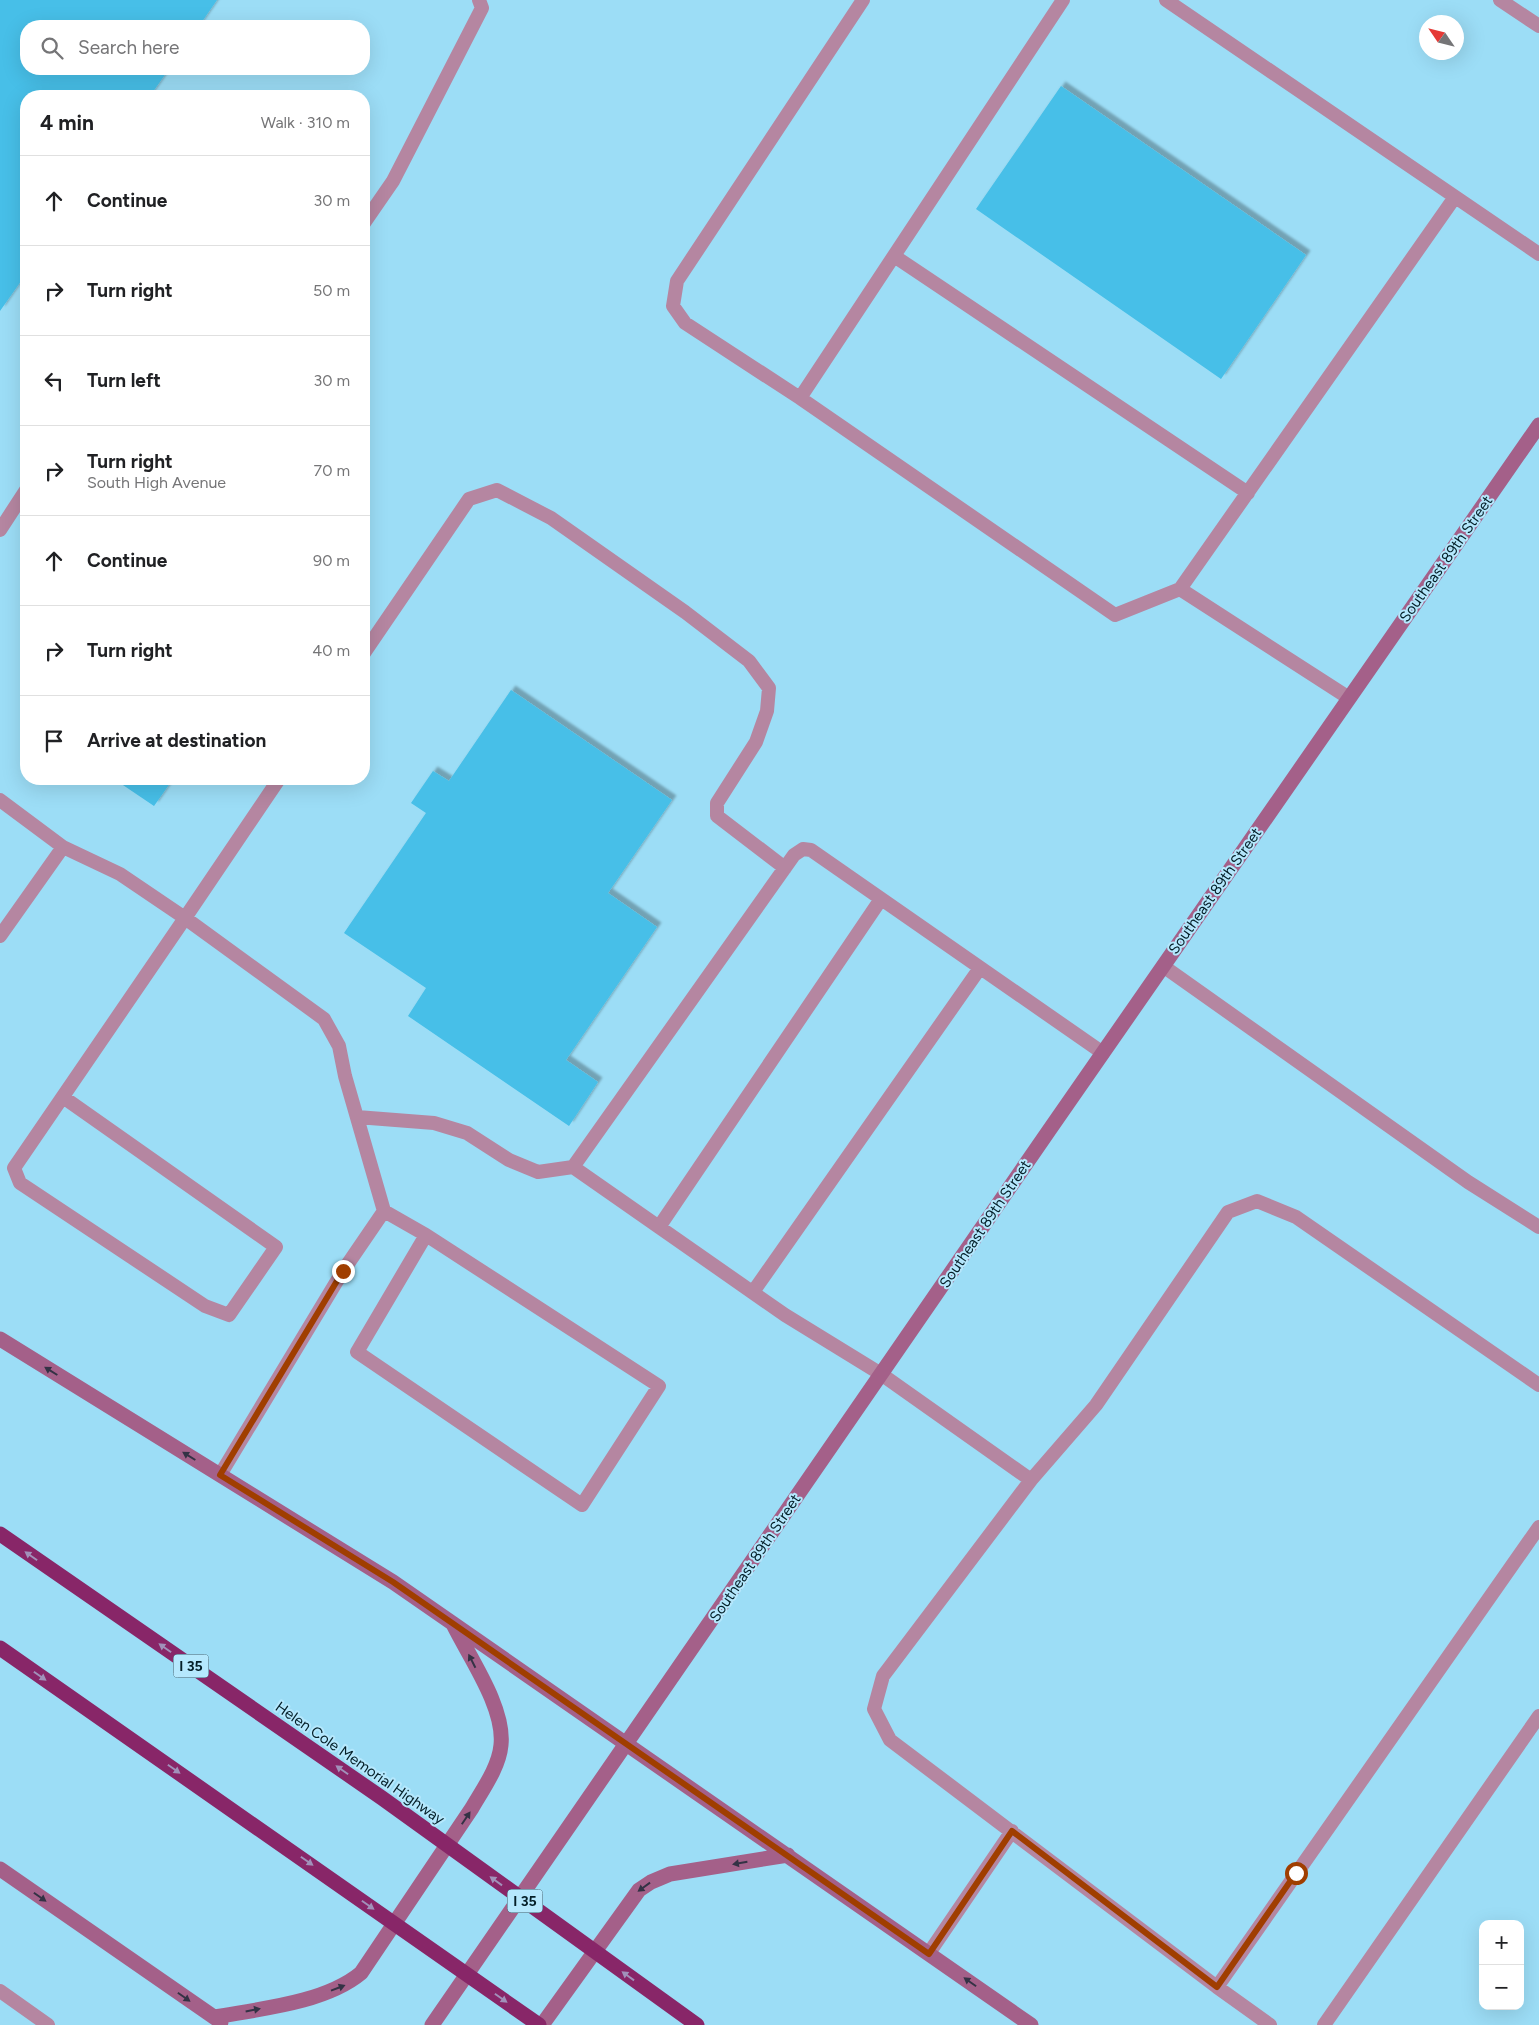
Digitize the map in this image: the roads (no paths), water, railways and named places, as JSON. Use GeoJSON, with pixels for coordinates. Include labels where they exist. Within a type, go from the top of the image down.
{"type":"FeatureCollection","features":[{"type":"Feature","properties":{"kind":"highway","name":"Helen Cole Memorial Highway"},"geometry":{"type":"LineString","coordinates":[[0,1534],[382,1798],[697,2025]]}},
{"type":"Feature","properties":{"kind":"highway"},"geometry":{"type":"LineString","coordinates":[[0,1648],[540,2025]]}},
{"type":"Feature","properties":{"kind":"main road","name":"Southeast 89th Street"},"geometry":{"type":"LineString","coordinates":[[432,2025],[1539,425]]}},
{"type":"Feature","properties":{"kind":"main road"},"geometry":{"type":"LineString","coordinates":[[0,1339],[393,1582],[1031,2025]]}},
{"type":"Feature","properties":{"kind":"main road"},"geometry":{"type":"LineString","coordinates":[[0,1869],[219,2021],[291,2002],[348,1984],[361,1973],[472,1808],[489,1779],[499,1753],[501,1745],[499,1718],[452,1623]]}},
{"type":"Feature","properties":{"kind":"main road"},"geometry":{"type":"LineString","coordinates":[[540,2025],[639,1890],[651,1882],[670,1874],[788,1855]]}},
{"type":"Feature","properties":{"kind":"lane"},"geometry":{"type":"LineString","coordinates":[[370,214],[393,181],[482,8],[479,0]]}},
{"type":"Feature","properties":{"kind":"lane"},"geometry":{"type":"LineString","coordinates":[[863,0],[677,281],[673,306],[686,323],[800,398],[1115,614],[1180,589],[1455,197]]}},
{"type":"Feature","properties":{"kind":"lane"},"geometry":{"type":"LineString","coordinates":[[800,398],[1063,0]]}},
{"type":"Feature","properties":{"kind":"lane"},"geometry":{"type":"LineString","coordinates":[[1166,0],[1539,254]]}},
{"type":"Feature","properties":{"kind":"lane"},"geometry":{"type":"LineString","coordinates":[[1500,0],[1539,26]]}},
{"type":"Feature","properties":{"kind":"lane"},"geometry":{"type":"LineString","coordinates":[[894,256],[1248,493]]}},
{"type":"Feature","properties":{"kind":"lane"},"geometry":{"type":"LineString","coordinates":[[370,644],[469,500],[497,490],[551,518],[607,556],[750,661],[768,688],[767,711],[756,742],[717,803],[717,816],[785,868]]}},
{"type":"Feature","properties":{"kind":"lane"},"geometry":{"type":"LineString","coordinates":[[0,530],[20,499]]}},
{"type":"Feature","properties":{"kind":"lane"},"geometry":{"type":"LineString","coordinates":[[1180,589],[1349,698]]}},
{"type":"Feature","properties":{"kind":"lane"},"geometry":{"type":"LineString","coordinates":[[63,1097],[276,1246],[229,1315],[205,1306],[20,1183],[14,1168],[275,785]]}},
{"type":"Feature","properties":{"kind":"lane"},"geometry":{"type":"LineString","coordinates":[[0,800],[63,847],[120,874],[185,918],[324,1019],[339,1046],[384,1211],[426,1234],[659,1386],[582,1505],[357,1352],[426,1234]]}},
{"type":"Feature","properties":{"kind":"lane"},"geometry":{"type":"LineString","coordinates":[[0,936],[63,847]]}},
{"type":"Feature","properties":{"kind":"lane"},"geometry":{"type":"LineString","coordinates":[[573,1167],[794,855],[803,850],[811,850],[1103,1053]]}},
{"type":"Feature","properties":{"kind":"lane"},"geometry":{"type":"LineString","coordinates":[[659,1227],[881,899]]}},
{"type":"Feature","properties":{"kind":"lane"},"geometry":{"type":"LineString","coordinates":[[1164,966],[1460,1177],[1539,1227]]}},
{"type":"Feature","properties":{"kind":"lane"},"geometry":{"type":"LineString","coordinates":[[753,1292],[980,968]]}},
{"type":"Feature","properties":{"kind":"lane"},"geometry":{"type":"LineString","coordinates":[[357,1117],[434,1123],[458,1130],[509,1160],[538,1172],[573,1167],[753,1292],[881,1374],[1031,1480]]}},
{"type":"Feature","properties":{"kind":"lane"},"geometry":{"type":"LineString","coordinates":[[1270,2025],[890,1740],[874,1709],[883,1676],[1031,1480],[1096,1405],[1228,1212],[1257,1201],[1296,1217],[1539,1385]]}},
{"type":"Feature","properties":{"kind":"lane"},"geometry":{"type":"LineString","coordinates":[[220,1475],[343,1271],[384,1211]]}},
{"type":"Feature","properties":{"kind":"lane"},"geometry":{"type":"LineString","coordinates":[[1217,1987],[1539,1527]]}},
{"type":"Feature","properties":{"kind":"lane"},"geometry":{"type":"LineString","coordinates":[[1324,2025],[1539,1716]]}},
{"type":"Feature","properties":{"kind":"lane"},"geometry":{"type":"LineString","coordinates":[[929,1954],[1012,1831]]}},
{"type":"Feature","properties":{"kind":"lane"},"geometry":{"type":"LineString","coordinates":[[0,1991],[48,2025]]}}]}
